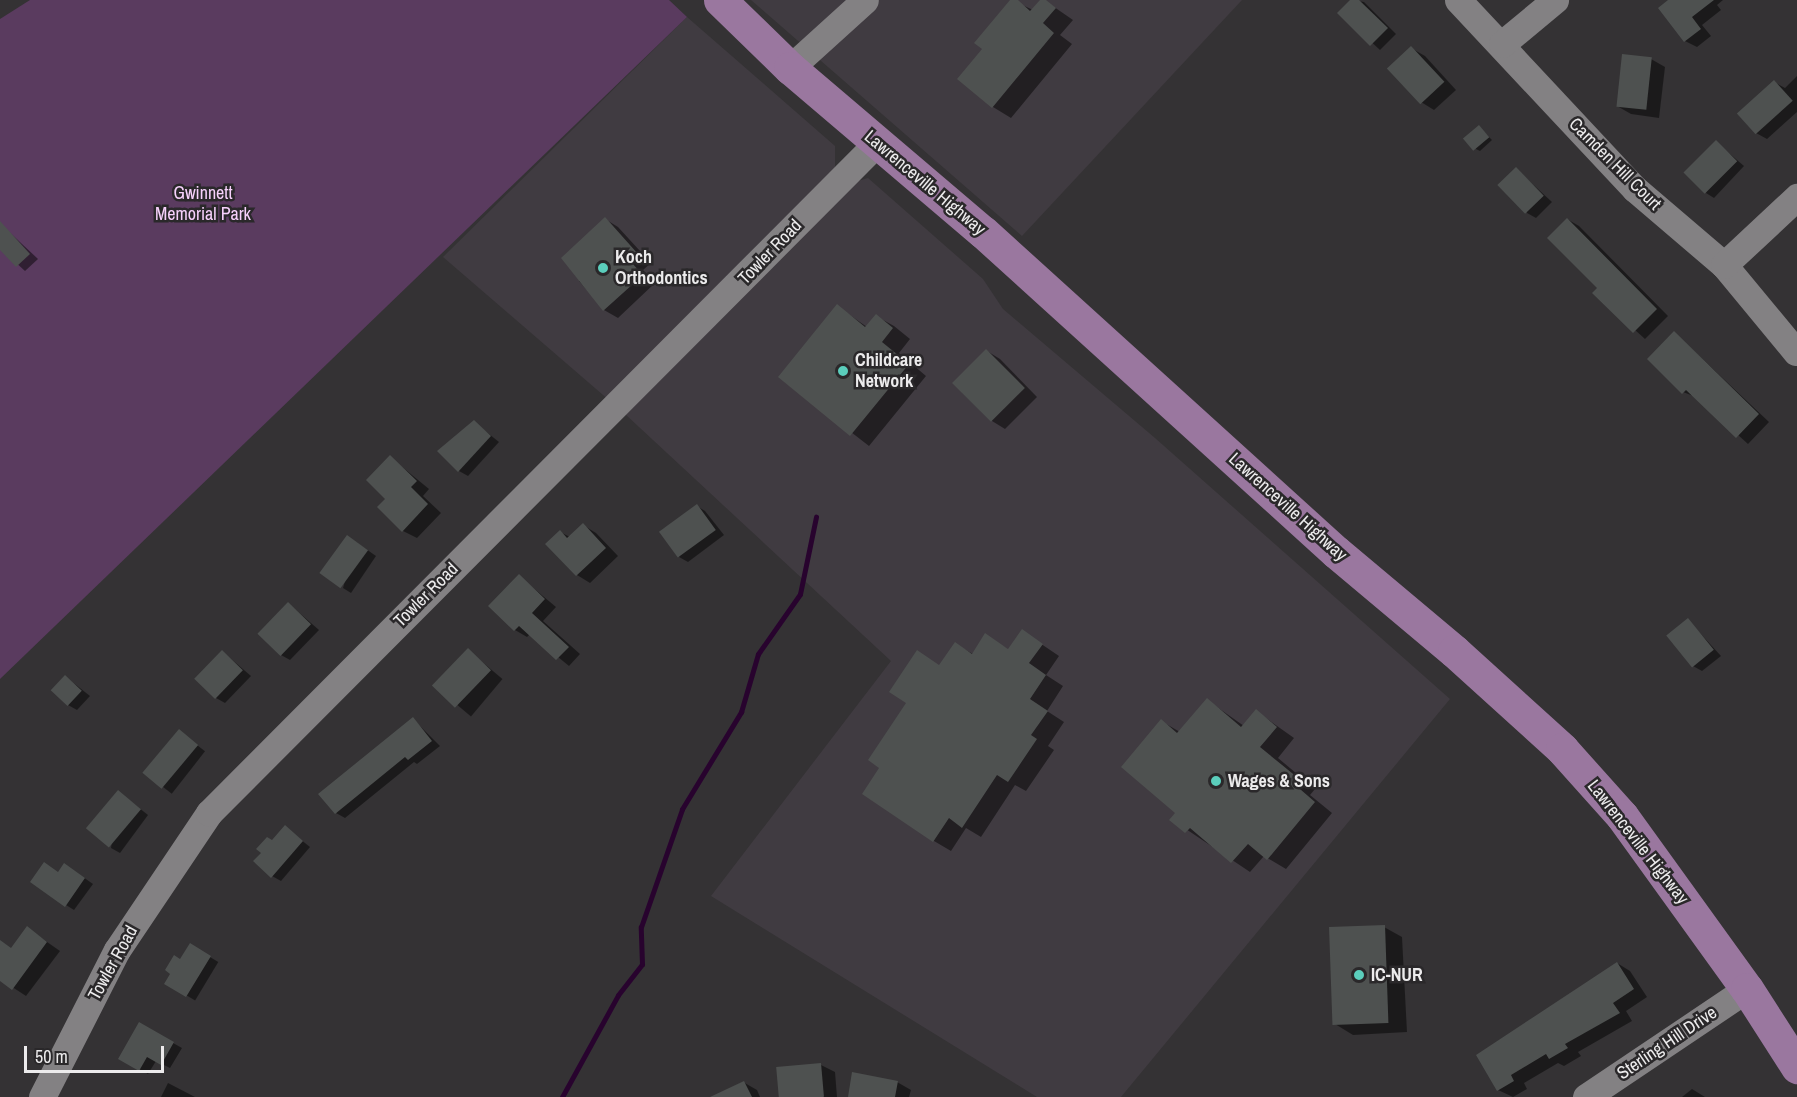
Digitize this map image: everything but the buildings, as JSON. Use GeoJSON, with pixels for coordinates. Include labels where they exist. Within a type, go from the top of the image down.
{"type":"FeatureCollection","features":[{"type":"Feature","properties":{"kind":"main road","name":"Lawrenceville Highway"},"geometry":{"type":"LineString","coordinates":[[720,0],[790,68],[983,232],[1336,552],[1454,651],[1562,749],[1622,816],[1747,989],[1797,1067]]}},
{"type":"Feature","properties":{"kind":"street"},"geometry":{"type":"LineString","coordinates":[[790,68],[865,0]]}},
{"type":"Feature","properties":{"kind":"street","name":"Camden Hill Court"},"geometry":{"type":"LineString","coordinates":[[1458,0],[1502,44],[1635,189],[1724,265],[1796,352]]}},
{"type":"Feature","properties":{"kind":"street"},"geometry":{"type":"LineString","coordinates":[[1502,44],[1555,0]]}},
{"type":"Feature","properties":{"kind":"street","name":"Towler Road"},"geometry":{"type":"LineString","coordinates":[[42,1097],[117,950],[209,813],[877,143]]}},
{"type":"Feature","properties":{"kind":"street"},"geometry":{"type":"LineString","coordinates":[[1724,265],[1797,197]]}},
{"type":"Feature","properties":{"kind":"street","name":"Sterling Hill Drive"},"geometry":{"type":"LineString","coordinates":[[1586,1097],[1747,989]]}},
{"type":"Feature","properties":{"kind":"shaded area"},"geometry":{"type":"Polygon","coordinates":[[[751,0],[1242,0],[1022,236],[751,0]]]}},
{"type":"Feature","properties":{"kind":"shaded area"},"geometry":{"type":"Polygon","coordinates":[[[687,17],[835,146],[835,173],[610,401],[443,257],[687,17]]]}},
{"type":"Feature","properties":{"kind":"shaded area"},"geometry":{"type":"Polygon","coordinates":[[[868,178],[983,279],[1003,309],[1155,438],[1450,699],[1121,1097],[1037,1097],[711,896],[891,661],[625,414],[851,183],[868,178]]]}},
{"type":"Feature","properties":{"kind":"green space","name":"Gwinnett Memorial Park"},"geometry":{"type":"Polygon","coordinates":[[[30,0],[669,0],[687,17],[0,679],[0,19],[30,0]]]}},
{"type":"Feature","properties":{"kind":"waterway"},"geometry":{"type":"LineString","coordinates":[[562,1097],[618,995],[642,964],[641,927],[682,809],[741,712],[758,654],[800,594],[816,517]]}},
{"type":"Feature","properties":{"kind":"place","name":"Koch Orthodontics"},"geometry":{"type":"Point","coordinates":[603,268]}},
{"type":"Feature","properties":{"kind":"place","name":"Childcare Network"},"geometry":{"type":"Point","coordinates":[843,371]}},
{"type":"Feature","properties":{"kind":"place","name":"Wages & Sons"},"geometry":{"type":"Point","coordinates":[1216,781]}},
{"type":"Feature","properties":{"kind":"place","name":"IC-NUR"},"geometry":{"type":"Point","coordinates":[1359,975]}}]}
